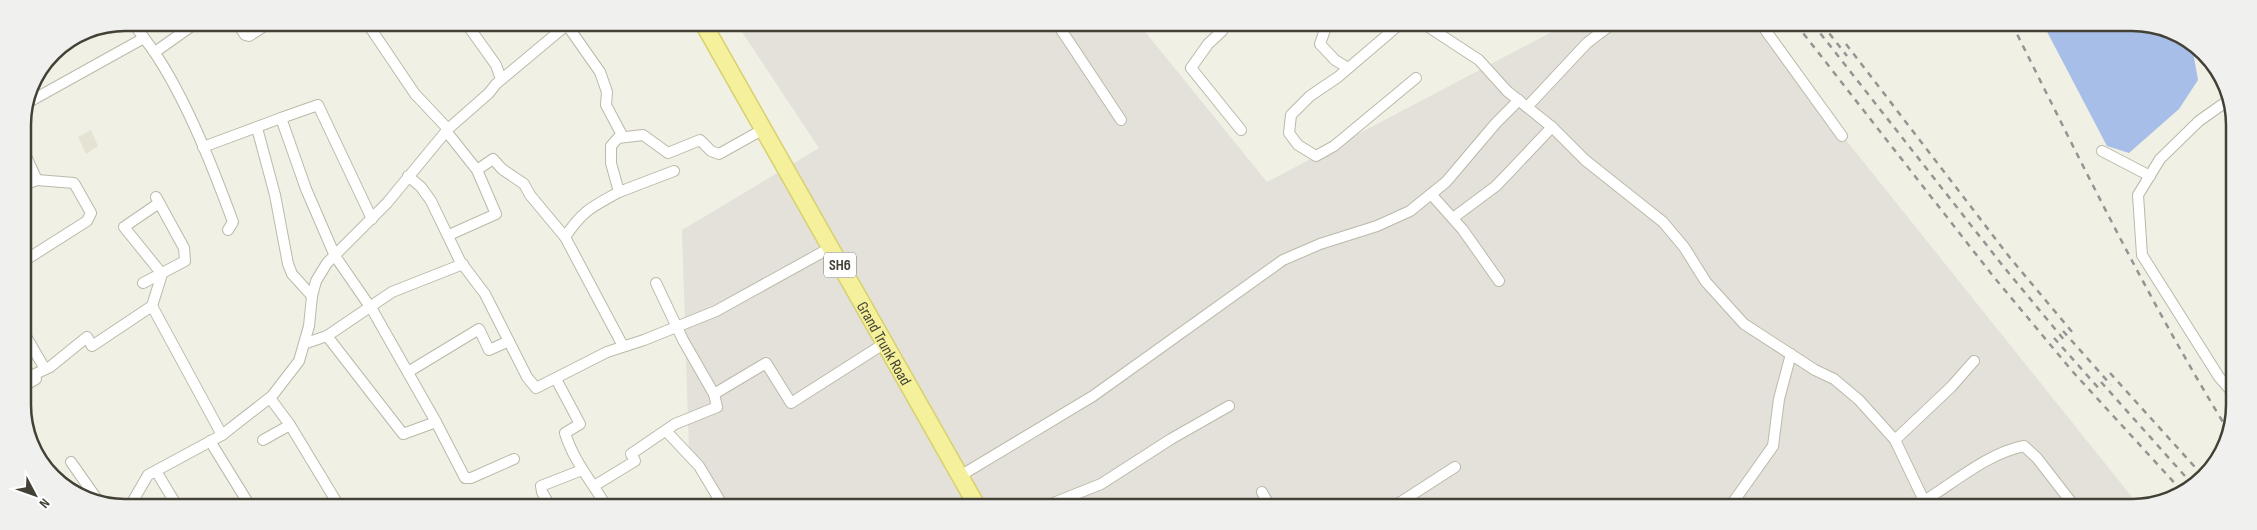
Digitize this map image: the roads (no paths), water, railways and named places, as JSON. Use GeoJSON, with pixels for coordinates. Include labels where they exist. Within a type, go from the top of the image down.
{"type":"FeatureCollection","features":[{"type":"Feature","properties":{"kind":"main road","name":"Grand Trunk Road"},"geometry":{"type":"LineString","coordinates":[[707,31],[973,499]]}},
{"type":"Feature","properties":{"kind":"street"},"geometry":{"type":"LineString","coordinates":[[139,31],[155,52],[173,83],[203,147],[233,222],[228,230]]}},
{"type":"Feature","properties":{"kind":"street"},"geometry":{"type":"LineString","coordinates":[[155,52],[185,31]]}},
{"type":"Feature","properties":{"kind":"street"},"geometry":{"type":"LineString","coordinates":[[243,31],[249,36],[257,31]]}},
{"type":"Feature","properties":{"kind":"street"},"geometry":{"type":"LineString","coordinates":[[372,31],[415,94],[447,130],[477,170],[496,214],[450,236]]}},
{"type":"Feature","properties":{"kind":"street"},"geometry":{"type":"LineString","coordinates":[[472,31],[496,65],[501,79]]}},
{"type":"Feature","properties":{"kind":"street"},"geometry":{"type":"LineString","coordinates":[[134,499],[148,475],[222,434],[270,398],[299,361],[306,343],[312,296],[316,281],[327,263],[372,219],[447,130],[501,79],[559,31]]}},
{"type":"Feature","properties":{"kind":"street"},"geometry":{"type":"LineString","coordinates":[[573,31],[600,72],[607,92],[606,105],[623,137]]}},
{"type":"Feature","properties":{"kind":"street"},"geometry":{"type":"LineString","coordinates":[[1062,31],[1067,42],[1121,120]]}},
{"type":"Feature","properties":{"kind":"street"},"geometry":{"type":"LineString","coordinates":[[1222,31],[1208,44],[1190,68],[1241,130]]}},
{"type":"Feature","properties":{"kind":"street"},"geometry":{"type":"LineString","coordinates":[[1323,31],[1320,44],[1335,60],[1348,68]]}},
{"type":"Feature","properties":{"kind":"street"},"geometry":{"type":"LineString","coordinates":[[1392,31],[1348,68],[1310,96],[1291,116],[1289,133],[1298,145],[1316,156],[1334,146],[1416,78]]}},
{"type":"Feature","properties":{"kind":"street"},"geometry":{"type":"LineString","coordinates":[[1435,31],[1479,60],[1519,100],[1552,127],[1585,160],[1664,222],[1684,247],[1706,282],[1744,324],[1815,370],[1834,379],[1853,395],[1895,440],[1924,499]]}},
{"type":"Feature","properties":{"kind":"street"},"geometry":{"type":"LineString","coordinates":[[1528,107],[1587,43],[1603,31]]}},
{"type":"Feature","properties":{"kind":"street"},"geometry":{"type":"LineString","coordinates":[[1766,31],[1842,136]]}},
{"type":"Feature","properties":{"kind":"street"},"geometry":{"type":"LineString","coordinates":[[35,99],[144,38]]}},
{"type":"Feature","properties":{"kind":"street"},"geometry":{"type":"LineString","coordinates":[[960,476],[1093,396],[1283,260],[1320,244],[1377,226],[1410,211],[1446,182],[1496,123],[1519,100]]}},
{"type":"Feature","properties":{"kind":"street"},"geometry":{"type":"LineString","coordinates":[[2223,104],[2199,121],[2160,159],[2138,196],[2142,256],[2218,377],[2226,386]]}},
{"type":"Feature","properties":{"kind":"street"},"geometry":{"type":"LineString","coordinates":[[203,147],[318,105],[372,219]]}},
{"type":"Feature","properties":{"kind":"street"},"geometry":{"type":"LineString","coordinates":[[281,118],[306,189],[335,256],[370,307],[436,422],[465,478],[471,478],[514,460]]}},
{"type":"Feature","properties":{"kind":"street"},"geometry":{"type":"LineString","coordinates":[[1453,218],[1496,186],[1552,127]]}},
{"type":"Feature","properties":{"kind":"street"},"geometry":{"type":"LineString","coordinates":[[257,128],[275,195],[288,264],[292,274],[312,296]]}},
{"type":"Feature","properties":{"kind":"street"},"geometry":{"type":"LineString","coordinates":[[619,192],[611,163],[611,146],[618,138],[643,135],[668,153],[700,140],[711,150],[719,154],[762,130]]}},
{"type":"Feature","properties":{"kind":"street"},"geometry":{"type":"LineString","coordinates":[[2102,151],[2150,176]]}},
{"type":"Feature","properties":{"kind":"street"},"geometry":{"type":"LineString","coordinates":[[477,170],[493,159],[502,170],[524,184],[565,237],[624,346]]}},
{"type":"Feature","properties":{"kind":"street"},"geometry":{"type":"LineString","coordinates":[[31,167],[37,180]]}},
{"type":"Feature","properties":{"kind":"street"},"geometry":{"type":"LineString","coordinates":[[565,237],[577,218],[592,206],[619,192],[674,172]]}},
{"type":"Feature","properties":{"kind":"street"},"geometry":{"type":"LineString","coordinates":[[408,176],[421,187],[450,236],[463,264],[485,294],[527,377],[536,388],[624,346],[644,340],[716,311],[830,248]]}},
{"type":"Feature","properties":{"kind":"street"},"geometry":{"type":"LineString","coordinates":[[31,182],[37,180],[74,183],[91,213],[87,221],[31,257]]}},
{"type":"Feature","properties":{"kind":"street"},"geometry":{"type":"LineString","coordinates":[[1431,194],[1453,218],[1499,281]]}},
{"type":"Feature","properties":{"kind":"street"},"geometry":{"type":"LineString","coordinates":[[143,283],[162,274],[185,261],[184,248],[157,200],[124,227],[162,274]]}},
{"type":"Feature","properties":{"kind":"street"},"geometry":{"type":"LineString","coordinates":[[184,248],[194,242]]}},
{"type":"Feature","properties":{"kind":"street"},"geometry":{"type":"LineString","coordinates":[[306,343],[327,336],[392,292],[463,264]]}},
{"type":"Feature","properties":{"kind":"street"},"geometry":{"type":"LineString","coordinates":[[31,382],[36,380],[33,375],[45,369],[87,337],[92,346],[152,306],[162,274]]}},
{"type":"Feature","properties":{"kind":"street"},"geometry":{"type":"LineString","coordinates":[[594,486],[635,460],[631,454],[667,432],[675,424],[717,407],[714,394],[677,327],[656,283]]}},
{"type":"Feature","properties":{"kind":"street"},"geometry":{"type":"LineString","coordinates":[[152,306],[222,434]]}},
{"type":"Feature","properties":{"kind":"street"},"geometry":{"type":"LineString","coordinates":[[408,372],[479,330],[489,350],[509,341]]}},
{"type":"Feature","properties":{"kind":"street"},"geometry":{"type":"LineString","coordinates":[[327,336],[403,434],[436,422]]}},
{"type":"Feature","properties":{"kind":"street"},"geometry":{"type":"LineString","coordinates":[[714,394],[766,363],[791,402],[885,343]]}},
{"type":"Feature","properties":{"kind":"street"},"geometry":{"type":"LineString","coordinates":[[31,344],[45,369]]}},
{"type":"Feature","properties":{"kind":"street"},"geometry":{"type":"LineString","coordinates":[[1735,499],[1773,446],[1779,399],[1791,354]]}},
{"type":"Feature","properties":{"kind":"street"},"geometry":{"type":"LineString","coordinates":[[1895,440],[1951,387],[1974,362]]}},
{"type":"Feature","properties":{"kind":"street"},"geometry":{"type":"LineString","coordinates":[[556,379],[580,424],[565,433],[582,470],[602,499]]}},
{"type":"Feature","properties":{"kind":"street"},"geometry":{"type":"LineString","coordinates":[[270,398],[290,425],[335,499]]}},
{"type":"Feature","properties":{"kind":"street"},"geometry":{"type":"LineString","coordinates":[[1064,499],[1101,484],[1171,439],[1229,406]]}},
{"type":"Feature","properties":{"kind":"street"},"geometry":{"type":"LineString","coordinates":[[263,440],[290,425]]}},
{"type":"Feature","properties":{"kind":"street"},"geometry":{"type":"LineString","coordinates":[[667,432],[699,466],[720,499]]}},
{"type":"Feature","properties":{"kind":"street"},"geometry":{"type":"LineString","coordinates":[[210,441],[246,499]]}},
{"type":"Feature","properties":{"kind":"street"},"geometry":{"type":"LineString","coordinates":[[1933,499],[1983,463],[2010,449],[2024,446],[2037,458],[2069,499]]}},
{"type":"Feature","properties":{"kind":"street"},"geometry":{"type":"LineString","coordinates":[[71,462],[93,493]]}},
{"type":"Feature","properties":{"kind":"street"},"geometry":{"type":"LineString","coordinates":[[1405,499],[1455,467]]}},
{"type":"Feature","properties":{"kind":"street"},"geometry":{"type":"LineString","coordinates":[[546,499],[542,492],[542,486],[582,470]]}},
{"type":"Feature","properties":{"kind":"street"},"geometry":{"type":"LineString","coordinates":[[156,471],[173,499]]}},
{"type":"Feature","properties":{"kind":"street"},"geometry":{"type":"LineString","coordinates":[[1262,492],[1266,499]]}},
{"type":"Feature","properties":{"kind":"water"},"geometry":{"type":"Polygon","coordinates":[[[2047,31],[2138,31],[2168,38],[2194,55],[2198,80],[2179,109],[2129,153],[2107,146],[2047,31]]]}},
{"type":"Feature","properties":{"kind":"railway"},"geometry":{"type":"LineString","coordinates":[[1801,31],[1993,276],[2073,372],[2178,487]]}},
{"type":"Feature","properties":{"kind":"railway"},"geometry":{"type":"LineString","coordinates":[[1818,31],[2003,266],[2065,341]]}},
{"type":"Feature","properties":{"kind":"railway"},"geometry":{"type":"LineString","coordinates":[[1827,31],[1847,56]]}},
{"type":"Feature","properties":{"kind":"railway"},"geometry":{"type":"LineString","coordinates":[[2016,31],[2143,281],[2224,423]]}},
{"type":"Feature","properties":{"kind":"railway"},"geometry":{"type":"LineString","coordinates":[[1846,44],[2011,259],[2073,333]]}},
{"type":"Feature","properties":{"kind":"railway"},"geometry":{"type":"LineString","coordinates":[[2063,331],[2111,385]]}},
{"type":"Feature","properties":{"kind":"railway"},"geometry":{"type":"LineString","coordinates":[[2054,338],[2102,392]]}},
{"type":"Feature","properties":{"kind":"railway"},"geometry":{"type":"LineString","coordinates":[[2110,373],[2198,471]]}},
{"type":"Feature","properties":{"kind":"railway"},"geometry":{"type":"LineString","coordinates":[[2101,382],[2188,480]]}}]}
